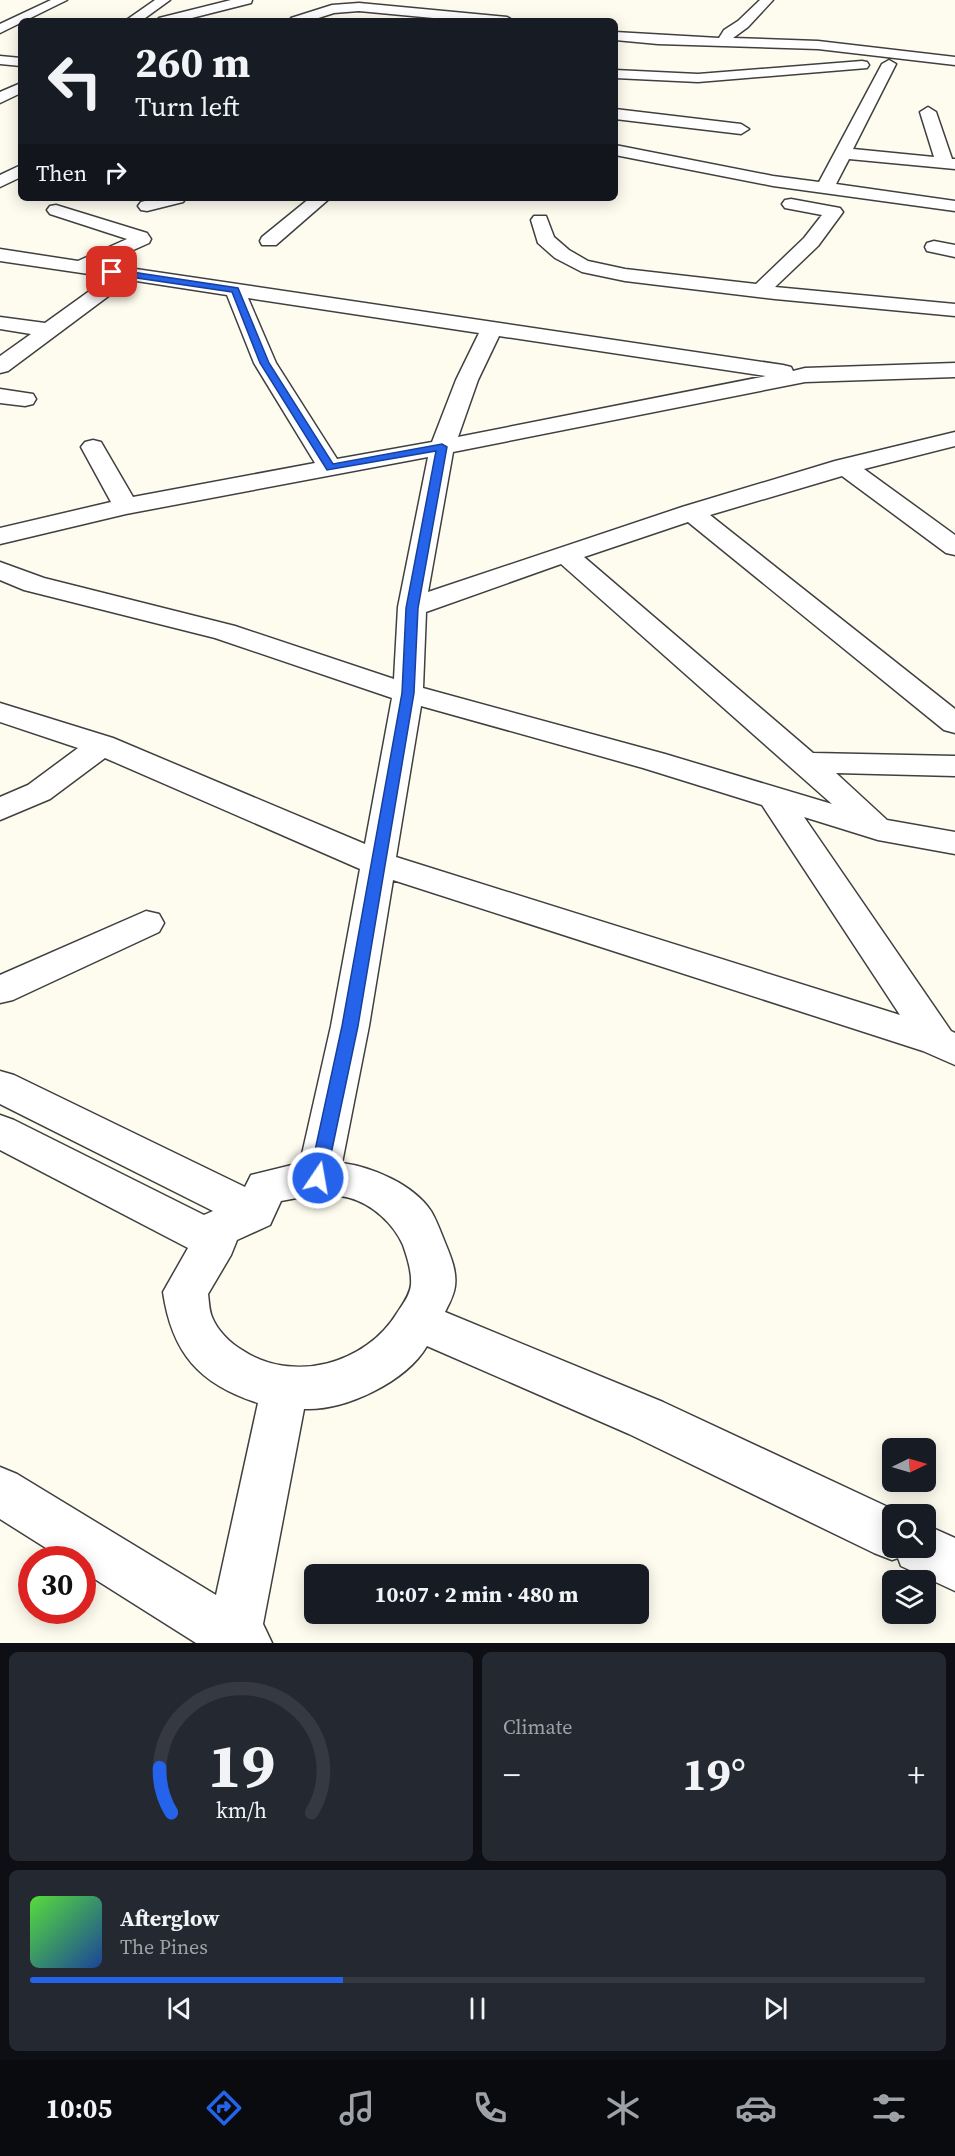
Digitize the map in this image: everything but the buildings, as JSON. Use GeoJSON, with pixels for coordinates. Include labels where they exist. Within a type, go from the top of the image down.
{"type":"FeatureCollection","features":[{"type":"Feature","properties":{"kind":"street"},"geometry":{"type":"LineString","coordinates":[[24,18],[62,0]]}},
{"type":"Feature","properties":{"kind":"street"},"geometry":{"type":"LineString","coordinates":[[137,18],[164,0]]}},
{"type":"Feature","properties":{"kind":"street"},"geometry":{"type":"LineString","coordinates":[[176,18],[246,0]]}},
{"type":"Feature","properties":{"kind":"street"},"geometry":{"type":"LineString","coordinates":[[724,41],[729,33],[743,24],[767,0]]}},
{"type":"Feature","properties":{"kind":"street"},"geometry":{"type":"LineString","coordinates":[[303,18],[340,3],[474,18]]}},
{"type":"Feature","properties":{"kind":"street"},"geometry":{"type":"LineString","coordinates":[[411,18],[425,12]]}},
{"type":"Feature","properties":{"kind":"street"},"geometry":{"type":"LineString","coordinates":[[0,29],[18,21]]}},
{"type":"Feature","properties":{"kind":"street"},"geometry":{"type":"LineString","coordinates":[[658,40],[679,29]]}},
{"type":"Feature","properties":{"kind":"street"},"geometry":{"type":"LineString","coordinates":[[618,36],[658,40],[818,45],[955,61]]}},
{"type":"Feature","properties":{"kind":"street"},"geometry":{"type":"LineString","coordinates":[[618,74],[698,78],[889,64],[905,54]]}},
{"type":"Feature","properties":{"kind":"street"},"geometry":{"type":"LineString","coordinates":[[0,60],[18,62]]}},
{"type":"Feature","properties":{"kind":"street"},"geometry":{"type":"LineString","coordinates":[[825,188],[889,64]]}},
{"type":"Feature","properties":{"kind":"street"},"geometry":{"type":"LineString","coordinates":[[0,99],[18,89]]}},
{"type":"Feature","properties":{"kind":"street"},"geometry":{"type":"LineString","coordinates":[[0,99],[18,101]]}},
{"type":"Feature","properties":{"kind":"street"},"geometry":{"type":"LineString","coordinates":[[842,153],[950,164],[928,112]]}},
{"type":"Feature","properties":{"kind":"street"},"geometry":{"type":"LineString","coordinates":[[618,114],[741,129]]}},
{"type":"Feature","properties":{"kind":"street"},"geometry":{"type":"LineString","coordinates":[[711,168],[751,116]]}},
{"type":"Feature","properties":{"kind":"street"},"geometry":{"type":"LineString","coordinates":[[618,151],[773,181],[955,206]]}},
{"type":"Feature","properties":{"kind":"street"},"geometry":{"type":"LineString","coordinates":[[0,182],[18,172]]}},
{"type":"Feature","properties":{"kind":"street"},"geometry":{"type":"LineString","coordinates":[[760,291],[811,242],[834,212],[771,200]]}},
{"type":"Feature","properties":{"kind":"street"},"geometry":{"type":"LineString","coordinates":[[147,206],[166,201]]}},
{"type":"Feature","properties":{"kind":"street"},"geometry":{"type":"LineString","coordinates":[[269,241],[317,201]]}},
{"type":"Feature","properties":{"kind":"street"},"geometry":{"type":"LineString","coordinates":[[56,210],[142,239],[81,267]]}},
{"type":"Feature","properties":{"kind":"street"},"geometry":{"type":"LineString","coordinates":[[540,220],[545,239],[562,254],[582,266],[625,275],[760,291],[955,310]]}},
{"type":"Feature","properties":{"kind":"street"},"geometry":{"type":"LineString","coordinates":[[934,248],[955,251]]}},
{"type":"Feature","properties":{"kind":"street"},"geometry":{"type":"LineString","coordinates":[[0,255],[805,375]]}},
{"type":"Feature","properties":{"kind":"street"},"geometry":{"type":"LineString","coordinates":[[0,366],[126,274]]}},
{"type":"Feature","properties":{"kind":"street"},"geometry":{"type":"LineString","coordinates":[[236,290],[265,363],[330,468]]}},
{"type":"Feature","properties":{"kind":"street"},"geometry":{"type":"LineString","coordinates":[[0,323],[50,330]]}},
{"type":"Feature","properties":{"kind":"street"},"geometry":{"type":"LineString","coordinates":[[318,1178],[350,1026],[408,693],[412,608],[442,447],[467,380],[492,328]]}},
{"type":"Feature","properties":{"kind":"street"},"geometry":{"type":"LineString","coordinates":[[0,536],[126,506],[442,447],[805,375],[955,370]]}},
{"type":"Feature","properties":{"kind":"street"},"geometry":{"type":"LineString","coordinates":[[0,396],[25,399]]}},
{"type":"Feature","properties":{"kind":"street"},"geometry":{"type":"LineString","coordinates":[[412,608],[691,512],[844,466],[955,439]]}},
{"type":"Feature","properties":{"kind":"street"},"geometry":{"type":"LineString","coordinates":[[93,447],[126,506]]}},
{"type":"Feature","properties":{"kind":"street"},"geometry":{"type":"LineString","coordinates":[[844,466],[955,547]]}},
{"type":"Feature","properties":{"kind":"street"},"geometry":{"type":"LineString","coordinates":[[691,512],[955,724]]}},
{"type":"Feature","properties":{"kind":"street"},"geometry":{"type":"LineString","coordinates":[[565,554],[805,762],[878,829]]}},
{"type":"Feature","properties":{"kind":"street"},"geometry":{"type":"LineString","coordinates":[[0,570],[34,584],[225,632],[408,693],[654,761],[878,829],[955,843]]}},
{"type":"Feature","properties":{"kind":"street"},"geometry":{"type":"LineString","coordinates":[[0,712],[102,745],[378,863],[946,1045]]}},
{"type":"Feature","properties":{"kind":"street"},"geometry":{"type":"LineString","coordinates":[[0,810],[39,792],[102,745]]}},
{"type":"Feature","properties":{"kind":"street"},"geometry":{"type":"LineString","coordinates":[[805,762],[955,766]]}},
{"type":"Feature","properties":{"kind":"street"},"geometry":{"type":"LineString","coordinates":[[774,798],[946,1045]]}},
{"type":"Feature","properties":{"kind":"street"},"geometry":{"type":"LineString","coordinates":[[0,990],[146,923]]}},
{"type":"Feature","properties":{"kind":"street"},"geometry":{"type":"LineString","coordinates":[[0,1086],[255,1212]]}},
{"type":"Feature","properties":{"kind":"street"},"geometry":{"type":"LineString","coordinates":[[0,1131],[216,1242]]}},
{"type":"Feature","properties":{"kind":"street"},"geometry":{"type":"LineString","coordinates":[[318,1178],[358,1183],[388,1198],[415,1222],[428,1252],[433,1285],[419,1322],[396,1352],[364,1375],[325,1388],[284,1390],[244,1379],[213,1356],[192,1326],[185,1292],[216,1242],[204,1234],[255,1212],[266,1187],[318,1178]]}},
{"type":"Feature","properties":{"kind":"street"},"geometry":{"type":"LineString","coordinates":[[419,1322],[646,1418],[882,1530]]}},
{"type":"Feature","properties":{"kind":"street"},"geometry":{"type":"LineString","coordinates":[[0,1491],[236,1640],[284,1390]]}},
{"type":"Feature","properties":{"kind":"street"},"geometry":{"type":"LineString","coordinates":[[936,1556],[955,1565]]}},
{"type":"Feature","properties":{"kind":"route"},"geometry":{"type":"LineString","coordinates":[[112,272],[236,290],[265,363],[330,468],[442,447],[412,608],[408,693],[350,1026],[318,1178]]}}]}
